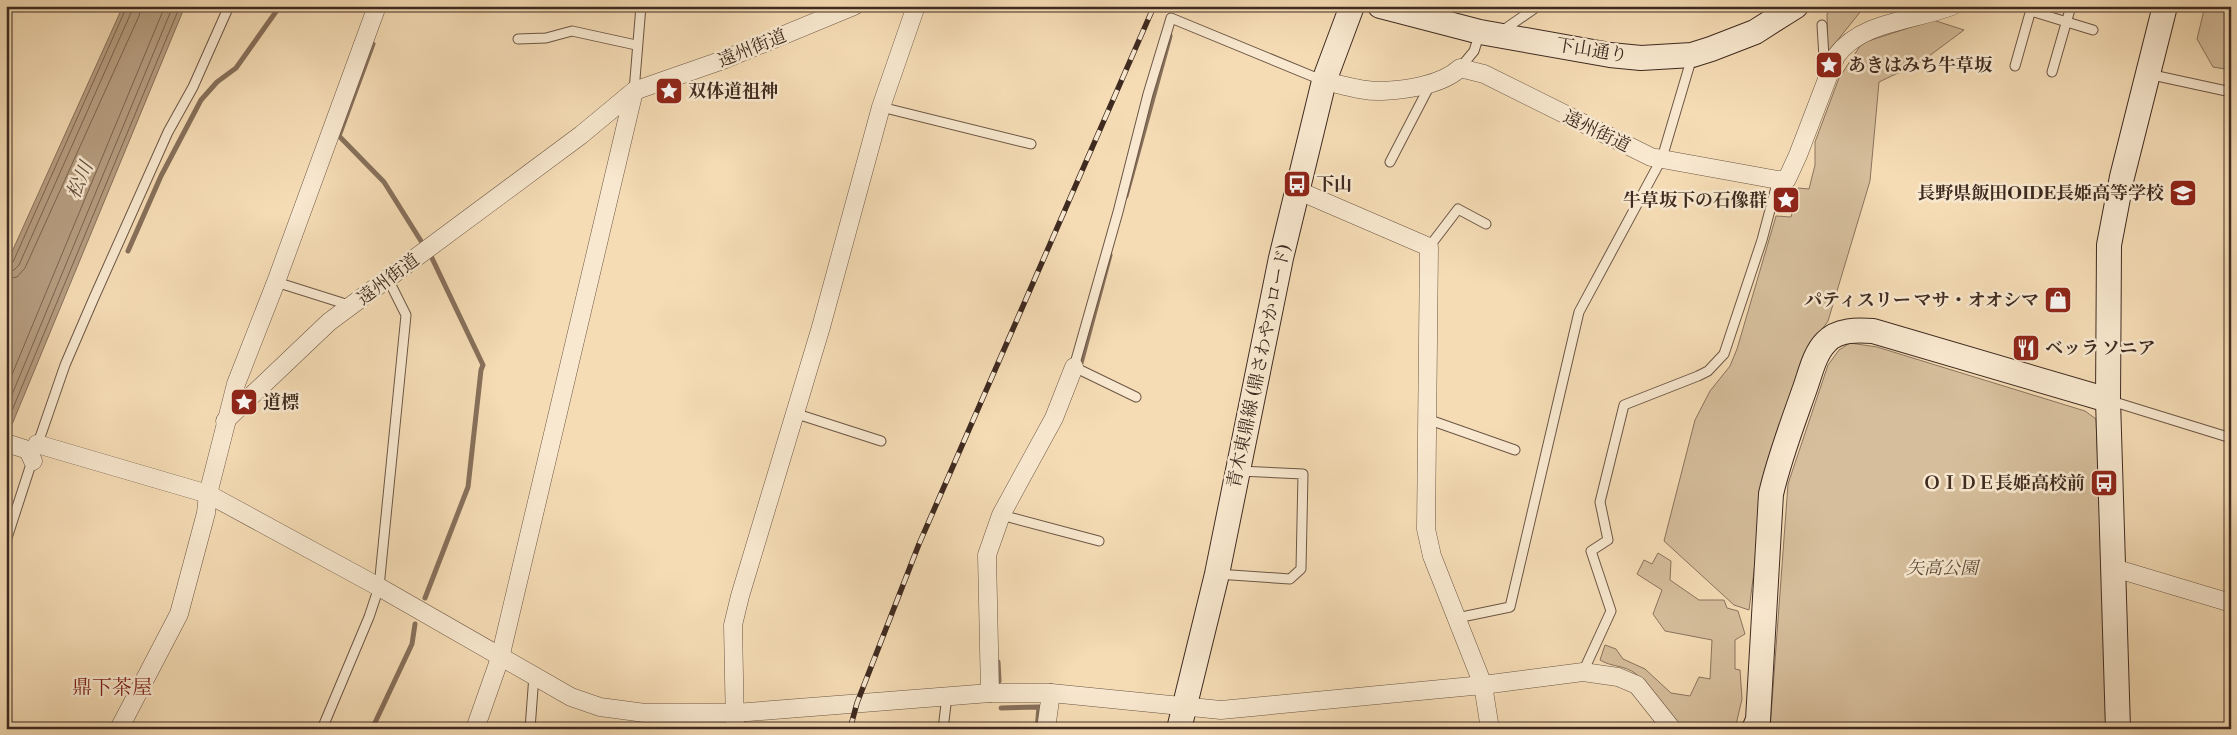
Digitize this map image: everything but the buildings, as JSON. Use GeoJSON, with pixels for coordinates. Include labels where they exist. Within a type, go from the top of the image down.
{"type":"FeatureCollection","features":[{"type":"Feature","properties":{"kind":"street"},"geometry":{"type":"LineString","coordinates":[[119,729],[179,614],[206,513],[208,494],[225,421],[236,384],[276,282],[376,6]]}},
{"type":"Feature","properties":{"kind":"street","name":"遠州街道"},"geometry":{"type":"LineString","coordinates":[[225,421],[329,322],[581,135],[634,91],[724,60],[854,6]]}},
{"type":"Feature","properties":{"kind":"street"},"geometry":{"type":"LineString","coordinates":[[735,721],[733,625],[740,596],[821,327],[881,107],[916,6]]}},
{"type":"Feature","properties":{"kind":"street","name":"青木東鼎線 (鼎さわやかロード)"},"geometry":{"type":"LineString","coordinates":[[1182,718],[1217,574],[1236,471],[1281,258],[1324,81],[1352,6]]}},
{"type":"Feature","properties":{"kind":"street","name":"下山通り"},"geometry":{"type":"LineString","coordinates":[[1380,6],[1489,33],[1625,57],[1663,58],[1692,55],[1754,32],[1796,6]]}},
{"type":"Feature","properties":{"kind":"street"},"geometry":{"type":"LineString","coordinates":[[1778,180],[1787,178],[1791,171],[1836,56],[1851,40],[1881,26],[1952,6]]}},
{"type":"Feature","properties":{"kind":"street"},"geometry":{"type":"LineString","coordinates":[[2118,729],[2108,400],[2110,245],[2122,178],[2165,6]]}},
{"type":"Feature","properties":{"kind":"street"},"geometry":{"type":"LineString","coordinates":[[1324,81],[1381,91],[1431,82],[1455,73],[1460,68]]}},
{"type":"Feature","properties":{"kind":"street","name":"遠州街道"},"geometry":{"type":"LineString","coordinates":[[1460,68],[1484,74],[1599,133],[1651,157],[1778,180]]}},
{"type":"Feature","properties":{"kind":"street"},"geometry":{"type":"LineString","coordinates":[[476,729],[500,658],[634,91]]}},
{"type":"Feature","properties":{"kind":"street"},"geometry":{"type":"LineString","coordinates":[[1299,190],[1429,247],[1426,529],[1432,556],[1483,685],[1490,729]]}},
{"type":"Feature","properties":{"kind":"street"},"geometry":{"type":"LineString","coordinates":[[1754,729],[1758,720],[1771,494],[1779,462],[1812,369],[1826,342],[1835,335],[1856,330],[1874,331],[2108,400]]}},
{"type":"Feature","properties":{"kind":"street"},"geometry":{"type":"LineString","coordinates":[[990,693],[987,554],[1001,514],[1054,418],[1074,366]]}},
{"type":"Feature","properties":{"kind":"street"},"geometry":{"type":"LineString","coordinates":[[6,443],[33,452],[208,494],[379,587],[571,697],[600,707],[735,721],[947,696],[990,693],[1051,693],[1114,698],[1182,718],[1221,710],[1483,685],[1583,672],[1618,677],[1636,685],[1672,729]]}},
{"type":"Feature","properties":{"kind":"street"},"geometry":{"type":"LineString","coordinates":[[2114,568],[2231,604]]}},
{"type":"Feature","properties":{"kind":"street"},"geometry":{"type":"LineString","coordinates":[[1046,729],[1051,693]]}},
{"type":"Feature","properties":{"kind":"lane"},"geometry":{"type":"LineString","coordinates":[[6,541],[33,452],[65,365],[168,132],[193,87],[229,6]]}},
{"type":"Feature","properties":{"kind":"lane"},"geometry":{"type":"LineString","coordinates":[[634,91],[636,45],[641,6]]}},
{"type":"Feature","properties":{"kind":"lane"},"geometry":{"type":"LineString","coordinates":[[1091,6],[1137,6]]}},
{"type":"Feature","properties":{"kind":"lane"},"geometry":{"type":"LineString","coordinates":[[1460,68],[1489,33],[1538,6]]}},
{"type":"Feature","properties":{"kind":"lane"},"geometry":{"type":"LineString","coordinates":[[2052,72],[2071,6]]}},
{"type":"Feature","properties":{"kind":"lane"},"geometry":{"type":"LineString","coordinates":[[2015,66],[2032,9],[2093,30]]}},
{"type":"Feature","properties":{"kind":"lane"},"geometry":{"type":"LineString","coordinates":[[1136,397],[1074,366],[1118,212],[1148,94],[1171,18],[1324,81]]}},
{"type":"Feature","properties":{"kind":"lane"},"geometry":{"type":"LineString","coordinates":[[1822,25],[1827,81]]}},
{"type":"Feature","properties":{"kind":"lane"},"geometry":{"type":"LineString","coordinates":[[518,39],[546,38],[572,32],[636,45]]}},
{"type":"Feature","properties":{"kind":"lane"},"geometry":{"type":"LineString","coordinates":[[1457,618],[1510,607],[1579,312],[1662,158],[1692,55]]}},
{"type":"Feature","properties":{"kind":"lane"},"geometry":{"type":"LineString","coordinates":[[2147,74],[2231,92]]}},
{"type":"Feature","properties":{"kind":"lane"},"geometry":{"type":"LineString","coordinates":[[1390,162],[1431,82]]}},
{"type":"Feature","properties":{"kind":"lane"},"geometry":{"type":"LineString","coordinates":[[881,107],[1030,144]]}},
{"type":"Feature","properties":{"kind":"lane"},"geometry":{"type":"LineString","coordinates":[[1583,672],[1610,611],[1591,551],[1608,540],[1600,502],[1624,405],[1708,371],[1724,354],[1762,240],[1778,180]]}},
{"type":"Feature","properties":{"kind":"lane"},"geometry":{"type":"LineString","coordinates":[[1429,247],[1458,209],[1486,224]]}},
{"type":"Feature","properties":{"kind":"lane"},"geometry":{"type":"LineString","coordinates":[[322,729],[369,617],[379,587],[406,316],[388,279]]}},
{"type":"Feature","properties":{"kind":"lane"},"geometry":{"type":"LineString","coordinates":[[276,282],[352,306]]}},
{"type":"Feature","properties":{"kind":"lane"},"geometry":{"type":"LineString","coordinates":[[2108,400],[2231,438]]}},
{"type":"Feature","properties":{"kind":"lane"},"geometry":{"type":"LineString","coordinates":[[794,413],[881,440]]}},
{"type":"Feature","properties":{"kind":"lane"},"geometry":{"type":"LineString","coordinates":[[1426,418],[1515,450]]}},
{"type":"Feature","properties":{"kind":"lane"},"geometry":{"type":"LineString","coordinates":[[1217,574],[1290,579],[1301,569],[1303,474],[1236,471]]}},
{"type":"Feature","properties":{"kind":"lane"},"geometry":{"type":"LineString","coordinates":[[1001,514],[1099,541]]}},
{"type":"Feature","properties":{"kind":"lane"},"geometry":{"type":"LineString","coordinates":[[530,729],[534,675]]}},
{"type":"Feature","properties":{"kind":"lane"},"geometry":{"type":"LineString","coordinates":[[943,729],[947,696]]}},
{"type":"Feature","properties":{"kind":"green space"},"geometry":{"type":"Polygon","coordinates":[[[1834,6],[1865,6],[1832,47],[1828,57],[1827,14],[1834,6]]]}},
{"type":"Feature","properties":{"kind":"green space"},"geometry":{"type":"Polygon","coordinates":[[[2205,6],[2231,6],[2231,70],[2213,67],[2197,39],[2205,6]]]}},
{"type":"Feature","properties":{"kind":"green space"},"geometry":{"type":"Polygon","coordinates":[[[1933,20],[1964,30],[1921,62],[1879,82],[1870,181],[1828,321],[1806,352],[1759,532],[1749,610],[1734,605],[1664,541],[1695,420],[1710,391],[1730,366],[1737,349],[1776,216],[1791,217],[1798,188],[1809,189],[1815,165],[1815,142],[1839,78],[1862,43],[1933,20]]]}},
{"type":"Feature","properties":{"kind":"green space","name":"矢高公園"},"geometry":{"type":"Polygon","coordinates":[[[1850,343],[1877,347],[2085,411],[2096,419],[2109,729],[1770,729],[1788,484],[1828,365],[1839,350],[1850,343]]]}},
{"type":"Feature","properties":{"kind":"green space"},"geometry":{"type":"Polygon","coordinates":[[[1658,553],[1671,561],[1670,580],[1699,600],[1724,600],[1727,608],[1738,611],[1745,634],[1735,640],[1735,669],[1740,670],[1742,699],[1735,729],[1680,729],[1636,674],[1600,660],[1605,645],[1616,649],[1623,659],[1645,669],[1671,693],[1690,696],[1699,677],[1710,679],[1712,640],[1665,631],[1653,614],[1662,590],[1637,574],[1644,560],[1652,564],[1658,553]]]}},
{"type":"Feature","properties":{"kind":"water","name":"松川"},"geometry":{"type":"Polygon","coordinates":[[[123,6],[185,6],[6,439],[6,265],[123,6]]]}},
{"type":"Feature","properties":{"kind":"waterway"},"geometry":{"type":"LineString","coordinates":[[128,251],[161,176],[201,100],[217,82],[236,68],[280,6]]}},
{"type":"Feature","properties":{"kind":"waterway"},"geometry":{"type":"LineString","coordinates":[[1126,196],[1170,36]]}},
{"type":"Feature","properties":{"kind":"waterway"},"geometry":{"type":"LineString","coordinates":[[373,44],[339,136],[384,182],[421,241]]}},
{"type":"Feature","properties":{"kind":"waterway"},"geometry":{"type":"LineString","coordinates":[[425,598],[468,487],[483,365],[430,254]]}},
{"type":"Feature","properties":{"kind":"waterway"},"geometry":{"type":"LineString","coordinates":[[1081,363],[1110,255]]}},
{"type":"Feature","properties":{"kind":"waterway"},"geometry":{"type":"LineString","coordinates":[[372,729],[412,644],[415,624]]}},
{"type":"Feature","properties":{"kind":"waterway"},"geometry":{"type":"LineString","coordinates":[[998,662],[999,681]]}},
{"type":"Feature","properties":{"kind":"waterway"},"geometry":{"type":"LineString","coordinates":[[1001,708],[1039,707],[1037,729]]}},
{"type":"Feature","properties":{"kind":"railway"},"geometry":{"type":"LineString","coordinates":[[850,729],[857,703],[919,544],[1154,6]]}},
{"type":"Feature","properties":{"kind":"place","name":"あきはみち牛草坂"},"geometry":{"type":"Point","coordinates":[1829,65]}},
{"type":"Feature","properties":{"kind":"place","name":"双体道祖神"},"geometry":{"type":"Point","coordinates":[669,91]}},
{"type":"Feature","properties":{"kind":"place","name":"下山"},"geometry":{"type":"Point","coordinates":[1297,184]}},
{"type":"Feature","properties":{"kind":"place","name":"長野県飯田OIDE長姫高等学校"},"geometry":{"type":"Point","coordinates":[2183,193]}},
{"type":"Feature","properties":{"kind":"place","name":"牛草坂下の石像群"},"geometry":{"type":"Point","coordinates":[1786,200]}},
{"type":"Feature","properties":{"kind":"place","name":"パティスリー マサ・オオシマ"},"geometry":{"type":"Point","coordinates":[2058,300]}},
{"type":"Feature","properties":{"kind":"place","name":"ベッラ ソニア"},"geometry":{"type":"Point","coordinates":[2026,348]}},
{"type":"Feature","properties":{"kind":"place","name":"道標"},"geometry":{"type":"Point","coordinates":[244,402]}},
{"type":"Feature","properties":{"kind":"place","name":"ＯＩＤＥ長姫高校前"},"geometry":{"type":"Point","coordinates":[2104,483]}},
{"type":"Feature","properties":{"kind":"district","name":"鼎下茶屋"},"geometry":{"type":"Point","coordinates":[112,687]}}]}
